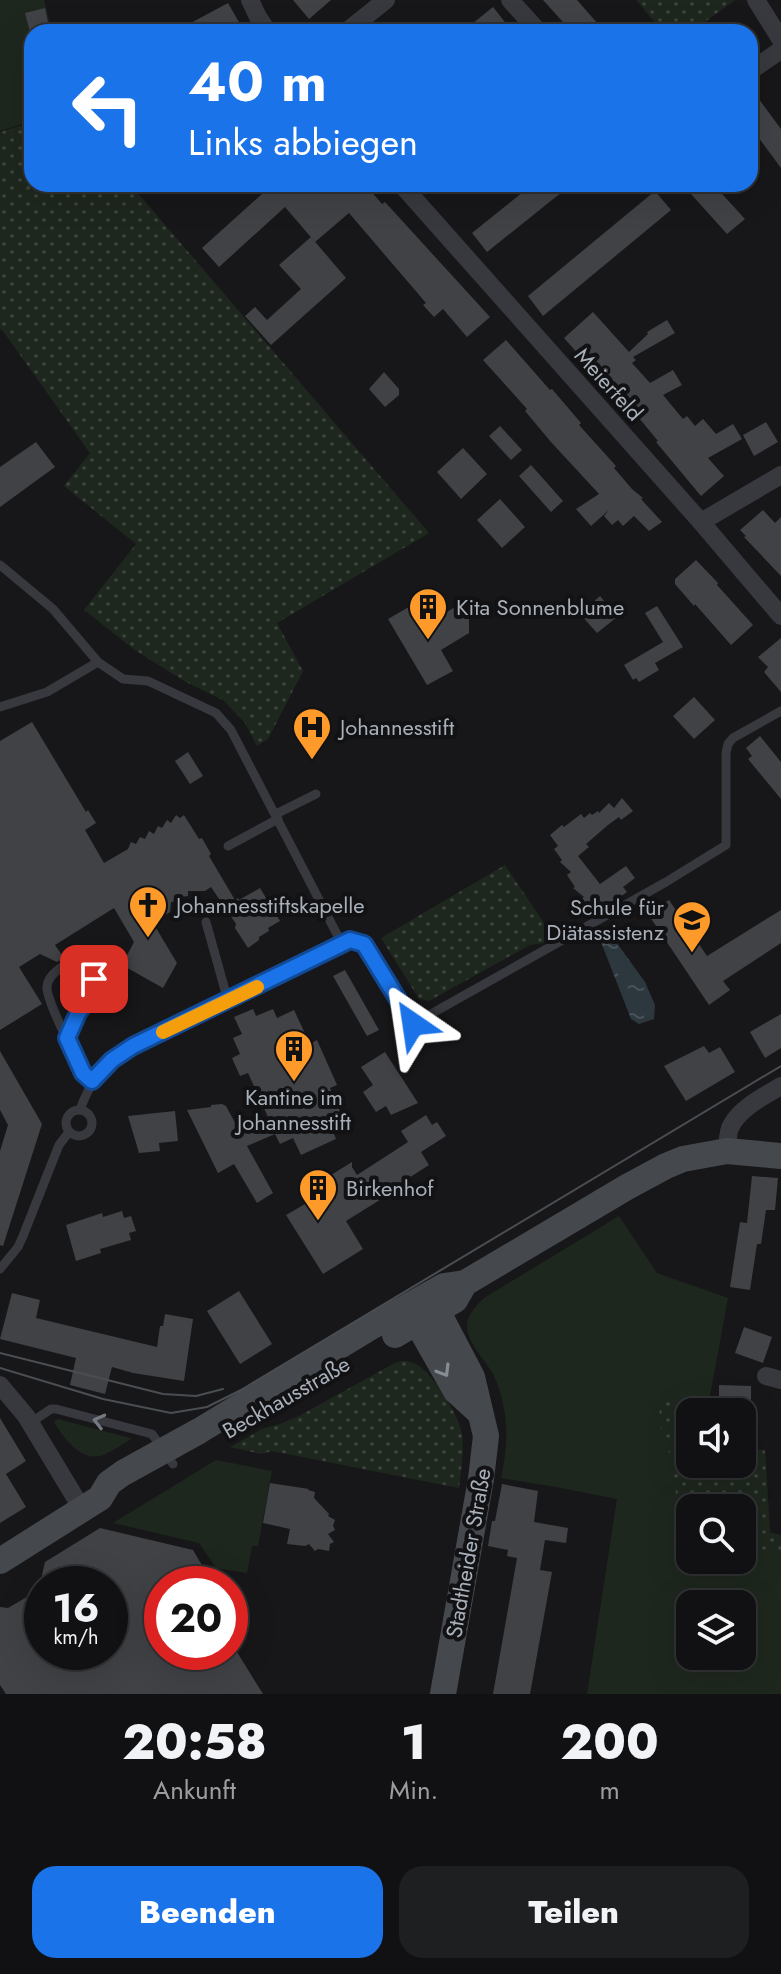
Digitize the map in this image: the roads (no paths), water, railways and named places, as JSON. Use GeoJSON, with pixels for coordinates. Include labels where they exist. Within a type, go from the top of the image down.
{"type":"FeatureCollection","features":[{"type":"Feature","properties":{"kind":"main road","name":"Beckhausstraße"},"geometry":{"type":"LineString","coordinates":[[0,1561],[91,1503],[116,1497],[168,1457],[422,1309],[455,1300],[465,1283],[646,1176],[683,1159],[727,1151],[781,1156]]}},
{"type":"Feature","properties":{"kind":"main road","name":"Stadtheider Straße"},"geometry":{"type":"LineString","coordinates":[[422,1309],[456,1391],[480,1413],[486,1436],[443,1694]]}},
{"type":"Feature","properties":{"kind":"street"},"geometry":{"type":"LineString","coordinates":[[250,0],[263,24]]}},
{"type":"Feature","properties":{"kind":"street"},"geometry":{"type":"LineString","coordinates":[[356,24],[386,0]]}},
{"type":"Feature","properties":{"kind":"street"},"geometry":{"type":"LineString","coordinates":[[510,0],[532,24]]}},
{"type":"Feature","properties":{"kind":"street"},"geometry":{"type":"LineString","coordinates":[[756,0],[781,40]]}},
{"type":"Feature","properties":{"kind":"street"},"geometry":{"type":"LineString","coordinates":[[758,66],[781,50]]}},
{"type":"Feature","properties":{"kind":"street","name":"Meierfeld"},"geometry":{"type":"LineString","coordinates":[[408,192],[781,616]]}},
{"type":"Feature","properties":{"kind":"street"},"geometry":{"type":"LineString","coordinates":[[701,522],[781,475]]}},
{"type":"Feature","properties":{"kind":"street"},"geometry":{"type":"LineString","coordinates":[[727,1151],[732,1124],[751,1105],[781,1086]]}},
{"type":"Feature","properties":{"kind":"street"},"geometry":{"type":"LineString","coordinates":[[0,1385],[91,1503]]}},
{"type":"Feature","properties":{"kind":"lane"},"geometry":{"type":"LineString","coordinates":[[0,565],[53,609],[98,662],[123,679],[148,681],[216,713],[231,730],[342,944]]}},
{"type":"Feature","properties":{"kind":"lane"},"geometry":{"type":"LineString","coordinates":[[0,707],[47,692],[98,662]]}},
{"type":"Feature","properties":{"kind":"lane"},"geometry":{"type":"LineString","coordinates":[[80,1110],[92,1081],[123,1053],[350,940],[364,944],[413,1024],[635,900],[726,845],[728,744],[733,738],[781,711]]}},
{"type":"Feature","properties":{"kind":"lane"},"geometry":{"type":"LineString","coordinates":[[228,846],[316,794]]}},
{"type":"Feature","properties":{"kind":"lane"},"geometry":{"type":"LineString","coordinates":[[206,922],[228,1001]]}},
{"type":"Feature","properties":{"kind":"lane"},"geometry":{"type":"LineString","coordinates":[[67,1038],[96,985],[79,965],[73,964],[56,972],[46,987],[49,999],[83,1073],[92,1081]]}},
{"type":"Feature","properties":{"kind":"lane"},"geometry":{"type":"LineString","coordinates":[[80,1110],[91,1117],[89,1133],[77,1136],[69,1132],[66,1119],[72,1112],[80,1110]]}},
{"type":"Feature","properties":{"kind":"lane"},"geometry":{"type":"LineString","coordinates":[[0,1269],[18,1247],[59,1145],[69,1132]]}},
{"type":"Feature","properties":{"kind":"lane"},"geometry":{"type":"LineString","coordinates":[[30,1423],[56,1409],[152,1434],[168,1457]]}},
{"type":"Feature","properties":{"kind":"water"},"geometry":{"type":"Polygon","coordinates":[[[611,935],[645,982],[655,1005],[654,1019],[639,1024],[631,1019],[601,942],[611,935]]]}},
{"type":"Feature","properties":{"kind":"tram line"},"geometry":{"type":"LineString","coordinates":[[0,1368],[103,1399],[171,1413],[207,1407],[241,1390],[781,1066]]}},
{"type":"Feature","properties":{"kind":"tram line"},"geometry":{"type":"LineString","coordinates":[[0,1353],[163,1394],[196,1396],[223,1389]]}},
{"type":"Feature","properties":{"kind":"place","name":"Kita Sonnenblume"},"geometry":{"type":"Point","coordinates":[428,641]}},
{"type":"Feature","properties":{"kind":"place","name":"Johannesstift"},"geometry":{"type":"Point","coordinates":[312,761]}},
{"type":"Feature","properties":{"kind":"place","name":"Johannesstiftskapelle"},"geometry":{"type":"Point","coordinates":[148,939]}},
{"type":"Feature","properties":{"kind":"place","name":"Schule für Diätassistenz"},"geometry":{"type":"Point","coordinates":[692,954]}},
{"type":"Feature","properties":{"kind":"place","name":"Kantine im Johannesstift"},"geometry":{"type":"Point","coordinates":[294,1083]}},
{"type":"Feature","properties":{"kind":"place","name":"Birkenhof"},"geometry":{"type":"Point","coordinates":[318,1222]}}]}
